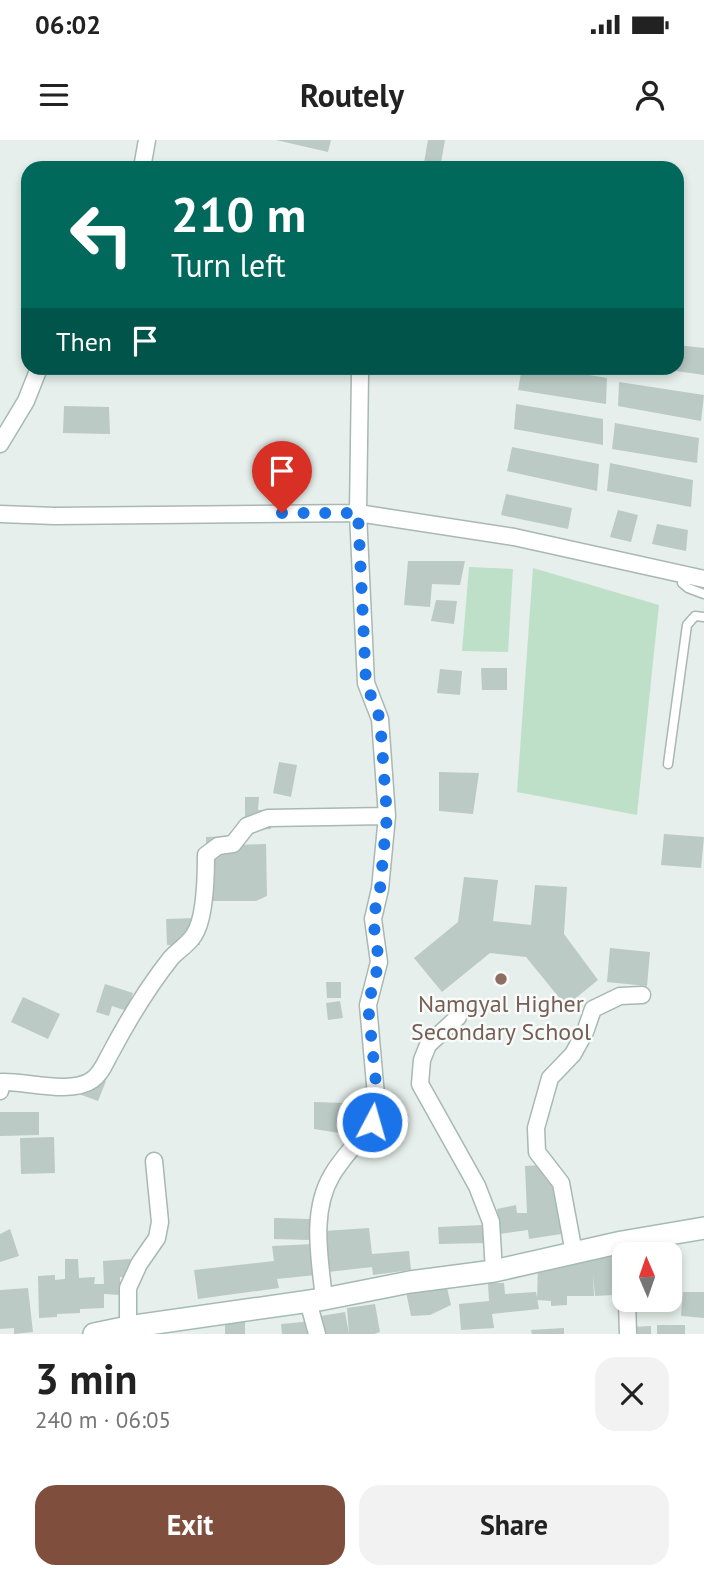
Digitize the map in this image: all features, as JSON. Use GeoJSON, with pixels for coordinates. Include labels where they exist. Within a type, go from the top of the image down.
{"type":"FeatureCollection","features":[{"type":"Feature","properties":{"kind":"main road"},"geometry":{"type":"LineString","coordinates":[[622,1242],[704,1228]]}},
{"type":"Feature","properties":{"kind":"main road"},"geometry":{"type":"LineString","coordinates":[[94,1334],[316,1300],[410,1282],[494,1271],[612,1244]]}},
{"type":"Feature","properties":{"kind":"street"},"geometry":{"type":"LineString","coordinates":[[143,161],[147,140]]}},
{"type":"Feature","properties":{"kind":"street"},"geometry":{"type":"LineString","coordinates":[[0,444],[26,401],[36,375]]}},
{"type":"Feature","properties":{"kind":"street"},"geometry":{"type":"LineString","coordinates":[[317,1334],[319,1217],[323,1196],[331,1176],[372,1122],[377,1107],[368,1005],[379,962],[373,919],[380,889],[387,816],[380,719],[366,683],[358,513],[360,375]]}},
{"type":"Feature","properties":{"kind":"street"},"geometry":{"type":"LineString","coordinates":[[0,514],[55,516],[358,513],[514,537],[704,579]]}},
{"type":"Feature","properties":{"kind":"street"},"geometry":{"type":"LineString","coordinates":[[0,1091],[2,1082],[48,1088],[84,1084],[93,1080],[103,1068],[129,1018],[172,957],[195,935],[200,916],[206,855],[218,846],[233,844],[247,826],[268,818],[387,816]]}},
{"type":"Feature","properties":{"kind":"street"},"geometry":{"type":"LineString","coordinates":[[574,1253],[561,1182],[537,1152],[536,1128],[550,1078],[573,1054],[593,1009],[620,996],[642,995]]}},
{"type":"Feature","properties":{"kind":"street"},"geometry":{"type":"LineString","coordinates":[[458,1017],[428,1045],[422,1060],[420,1084],[477,1186],[491,1222],[494,1271]]}},
{"type":"Feature","properties":{"kind":"street"},"geometry":{"type":"LineString","coordinates":[[128,1327],[128,1288],[139,1264],[156,1238],[160,1222],[154,1161]]}},
{"type":"Feature","properties":{"kind":"street"},"geometry":{"type":"LineString","coordinates":[[627,1312],[628,1334]]}},
{"type":"Feature","properties":{"kind":"lane"},"geometry":{"type":"LineString","coordinates":[[682,573],[682,583],[704,594]]}},
{"type":"Feature","properties":{"kind":"lane"},"geometry":{"type":"LineString","coordinates":[[668,764],[687,625],[695,616],[704,617]]}},
{"type":"Feature","properties":{"kind":"green space"},"geometry":{"type":"Polygon","coordinates":[[[469,567],[513,569],[508,652],[462,651],[469,567]]]}},
{"type":"Feature","properties":{"kind":"green space"},"geometry":{"type":"Polygon","coordinates":[[[533,568],[659,605],[637,815],[517,792],[533,568]]]}},
{"type":"Feature","properties":{"kind":"building"},"geometry":{"type":"Polygon","coordinates":[[[276,140],[331,140],[328,152],[276,140]]]}},
{"type":"Feature","properties":{"kind":"building"},"geometry":{"type":"Polygon","coordinates":[[[428,140],[445,140],[441,161],[424,161],[428,140]]]}},
{"type":"Feature","properties":{"kind":"building"},"geometry":{"type":"Polygon","coordinates":[[[684,346],[704,348],[704,375],[684,372],[684,346]]]}},
{"type":"Feature","properties":{"kind":"building"},"geometry":{"type":"Polygon","coordinates":[[[521,375],[589,375],[607,378],[606,404],[518,390],[521,375]]]}},
{"type":"Feature","properties":{"kind":"building"},"geometry":{"type":"Polygon","coordinates":[[[619,382],[704,395],[701,421],[618,406],[619,382]]]}},
{"type":"Feature","properties":{"kind":"building"},"geometry":{"type":"Polygon","coordinates":[[[516,404],[603,419],[603,445],[514,429],[516,404]]]}},
{"type":"Feature","properties":{"kind":"building"},"geometry":{"type":"Polygon","coordinates":[[[64,406],[109,407],[110,434],[63,433],[64,406]]]}},
{"type":"Feature","properties":{"kind":"building"},"geometry":{"type":"Polygon","coordinates":[[[615,423],[699,438],[697,463],[612,449],[615,423]]]}},
{"type":"Feature","properties":{"kind":"building"},"geometry":{"type":"Polygon","coordinates":[[[512,447],[599,464],[597,491],[507,471],[512,447]]]}},
{"type":"Feature","properties":{"kind":"building"},"geometry":{"type":"Polygon","coordinates":[[[610,463],[693,480],[691,507],[607,491],[610,463]]]}},
{"type":"Feature","properties":{"kind":"building"},"geometry":{"type":"Polygon","coordinates":[[[506,494],[572,508],[568,529],[501,515],[506,494]]]}},
{"type":"Feature","properties":{"kind":"building"},"geometry":{"type":"Polygon","coordinates":[[[618,510],[638,515],[631,542],[610,537],[618,510]]]}},
{"type":"Feature","properties":{"kind":"building"},"geometry":{"type":"Polygon","coordinates":[[[657,524],[688,530],[686,551],[652,544],[657,524]]]}},
{"type":"Feature","properties":{"kind":"building"},"geometry":{"type":"Polygon","coordinates":[[[408,561],[465,561],[460,585],[432,584],[430,607],[404,605],[408,561]]]}},
{"type":"Feature","properties":{"kind":"building"},"geometry":{"type":"Polygon","coordinates":[[[436,600],[457,601],[454,624],[431,621],[436,600]]]}},
{"type":"Feature","properties":{"kind":"building"},"geometry":{"type":"Polygon","coordinates":[[[481,668],[507,668],[507,690],[482,690],[481,668]]]}},
{"type":"Feature","properties":{"kind":"building"},"geometry":{"type":"Polygon","coordinates":[[[440,669],[462,671],[460,695],[437,693],[440,669]]]}},
{"type":"Feature","properties":{"kind":"building"},"geometry":{"type":"Polygon","coordinates":[[[279,762],[297,765],[291,797],[273,793],[279,762]]]}},
{"type":"Feature","properties":{"kind":"building"},"geometry":{"type":"Polygon","coordinates":[[[439,772],[479,773],[473,814],[439,811],[439,772]]]}},
{"type":"Feature","properties":{"kind":"building"},"geometry":{"type":"Polygon","coordinates":[[[245,797],[259,797],[258,810],[271,810],[271,829],[245,830],[245,797]]]}},
{"type":"Feature","properties":{"kind":"building"},"geometry":{"type":"Polygon","coordinates":[[[664,834],[704,837],[701,868],[661,865],[664,834]]]}},
{"type":"Feature","properties":{"kind":"building"},"geometry":{"type":"Polygon","coordinates":[[[237,836],[237,845],[266,844],[267,896],[256,901],[207,901],[206,837],[237,836]]]}},
{"type":"Feature","properties":{"kind":"building"},"geometry":{"type":"Polygon","coordinates":[[[464,877],[498,880],[493,921],[531,925],[535,885],[567,887],[564,934],[598,980],[566,1006],[526,957],[490,953],[442,992],[414,958],[458,922],[464,877]]]}},
{"type":"Feature","properties":{"kind":"building"},"geometry":{"type":"Polygon","coordinates":[[[198,918],[200,945],[167,945],[166,919],[198,918]]]}},
{"type":"Feature","properties":{"kind":"building"},"geometry":{"type":"Polygon","coordinates":[[[610,948],[650,952],[647,986],[607,982],[610,948]]]}},
{"type":"Feature","properties":{"kind":"building"},"geometry":{"type":"Polygon","coordinates":[[[326,982],[341,982],[341,998],[327,998],[326,982]]]}},
{"type":"Feature","properties":{"kind":"building"},"geometry":{"type":"Polygon","coordinates":[[[105,984],[133,993],[127,1011],[112,1006],[109,1016],[96,1012],[105,984]]]}},
{"type":"Feature","properties":{"kind":"building"},"geometry":{"type":"Polygon","coordinates":[[[23,997],[60,1014],[48,1039],[11,1022],[23,997]]]}},
{"type":"Feature","properties":{"kind":"building"},"geometry":{"type":"Polygon","coordinates":[[[340,1001],[343,1018],[328,1020],[326,1003],[340,1001]]]}},
{"type":"Feature","properties":{"kind":"building"},"geometry":{"type":"Polygon","coordinates":[[[82,1074],[106,1081],[98,1101],[76,1093],[82,1074]]]}},
{"type":"Feature","properties":{"kind":"building"},"geometry":{"type":"Polygon","coordinates":[[[314,1102],[345,1103],[345,1134],[314,1129],[314,1102]]]}},
{"type":"Feature","properties":{"kind":"building"},"geometry":{"type":"Polygon","coordinates":[[[0,1112],[39,1112],[39,1135],[0,1136],[0,1112]]]}},
{"type":"Feature","properties":{"kind":"building"},"geometry":{"type":"Polygon","coordinates":[[[54,1137],[55,1173],[21,1174],[20,1138],[54,1137]]]}},
{"type":"Feature","properties":{"kind":"building"},"geometry":{"type":"Polygon","coordinates":[[[542,1165],[542,1171],[562,1170],[561,1234],[529,1239],[528,1230],[500,1234],[497,1209],[516,1205],[517,1213],[527,1213],[525,1166],[542,1165]]]}},
{"type":"Feature","properties":{"kind":"building"},"geometry":{"type":"Polygon","coordinates":[[[274,1218],[310,1219],[310,1240],[274,1239],[274,1218]]]}},
{"type":"Feature","properties":{"kind":"building"},"geometry":{"type":"Polygon","coordinates":[[[483,1225],[485,1243],[439,1244],[438,1227],[483,1225]]]}},
{"type":"Feature","properties":{"kind":"building"},"geometry":{"type":"Polygon","coordinates":[[[369,1228],[372,1254],[409,1251],[411,1270],[373,1275],[372,1267],[328,1272],[324,1231],[369,1228]]]}},
{"type":"Feature","properties":{"kind":"building"},"geometry":{"type":"Polygon","coordinates":[[[10,1229],[19,1256],[0,1262],[0,1234],[10,1229]]]}},
{"type":"Feature","properties":{"kind":"building"},"geometry":{"type":"Polygon","coordinates":[[[313,1244],[316,1275],[277,1279],[279,1288],[198,1299],[194,1270],[274,1261],[272,1246],[313,1244]]]}},
{"type":"Feature","properties":{"kind":"building"},"geometry":{"type":"Polygon","coordinates":[[[612,1254],[612,1295],[595,1296],[593,1274],[594,1296],[567,1296],[567,1305],[551,1306],[551,1301],[537,1300],[538,1265],[612,1254]]]}},
{"type":"Feature","properties":{"kind":"building"},"geometry":{"type":"Polygon","coordinates":[[[65,1259],[78,1259],[79,1278],[95,1277],[94,1284],[104,1284],[103,1261],[130,1259],[130,1277],[120,1277],[120,1295],[104,1294],[104,1308],[80,1309],[80,1313],[39,1318],[38,1276],[55,1275],[55,1280],[65,1279],[65,1259]]]}},
{"type":"Feature","properties":{"kind":"building"},"geometry":{"type":"Polygon","coordinates":[[[488,1283],[504,1283],[505,1294],[536,1292],[539,1309],[492,1314],[494,1328],[461,1330],[459,1304],[489,1301],[488,1283]]]}},
{"type":"Feature","properties":{"kind":"building"},"geometry":{"type":"Polygon","coordinates":[[[28,1288],[33,1332],[14,1334],[14,1328],[0,1329],[0,1290],[28,1288]]]}},
{"type":"Feature","properties":{"kind":"building"},"geometry":{"type":"Polygon","coordinates":[[[447,1288],[451,1305],[430,1315],[411,1316],[406,1292],[447,1288]]]}},
{"type":"Feature","properties":{"kind":"building"},"geometry":{"type":"Polygon","coordinates":[[[683,1292],[704,1292],[704,1318],[681,1316],[683,1292]]]}},
{"type":"Feature","properties":{"kind":"building"},"geometry":{"type":"Polygon","coordinates":[[[375,1304],[380,1332],[349,1334],[347,1308],[375,1304]]]}},
{"type":"Feature","properties":{"kind":"building"},"geometry":{"type":"Polygon","coordinates":[[[345,1312],[349,1334],[324,1334],[321,1316],[345,1312]]]}},
{"type":"Feature","properties":{"kind":"building"},"geometry":{"type":"Polygon","coordinates":[[[225,1319],[245,1319],[245,1334],[225,1334],[225,1319]]]}},
{"type":"Feature","properties":{"kind":"building"},"geometry":{"type":"Polygon","coordinates":[[[313,1321],[315,1334],[282,1334],[281,1324],[313,1321]]]}},
{"type":"Feature","properties":{"kind":"building"},"geometry":{"type":"Polygon","coordinates":[[[657,1325],[685,1325],[685,1334],[657,1334],[657,1325]]]}},
{"type":"Feature","properties":{"kind":"building"},"geometry":{"type":"Polygon","coordinates":[[[651,1326],[651,1334],[632,1334],[632,1327],[651,1326]]]}},
{"type":"Feature","properties":{"kind":"building"},"geometry":{"type":"Polygon","coordinates":[[[564,1328],[564,1334],[532,1334],[531,1330],[564,1328]]]}},
{"type":"Feature","properties":{"kind":"place","name":"Namgyal Higher Secondary School"},"geometry":{"type":"Point","coordinates":[501,979]}},
{"type":"Feature","properties":{"kind":"route"},"geometry":{"type":"LineString","coordinates":[[282,513],[358,513],[366,683],[380,719],[387,816],[380,889],[373,919],[379,962],[368,1005],[377,1107],[372,1122]]}}]}
